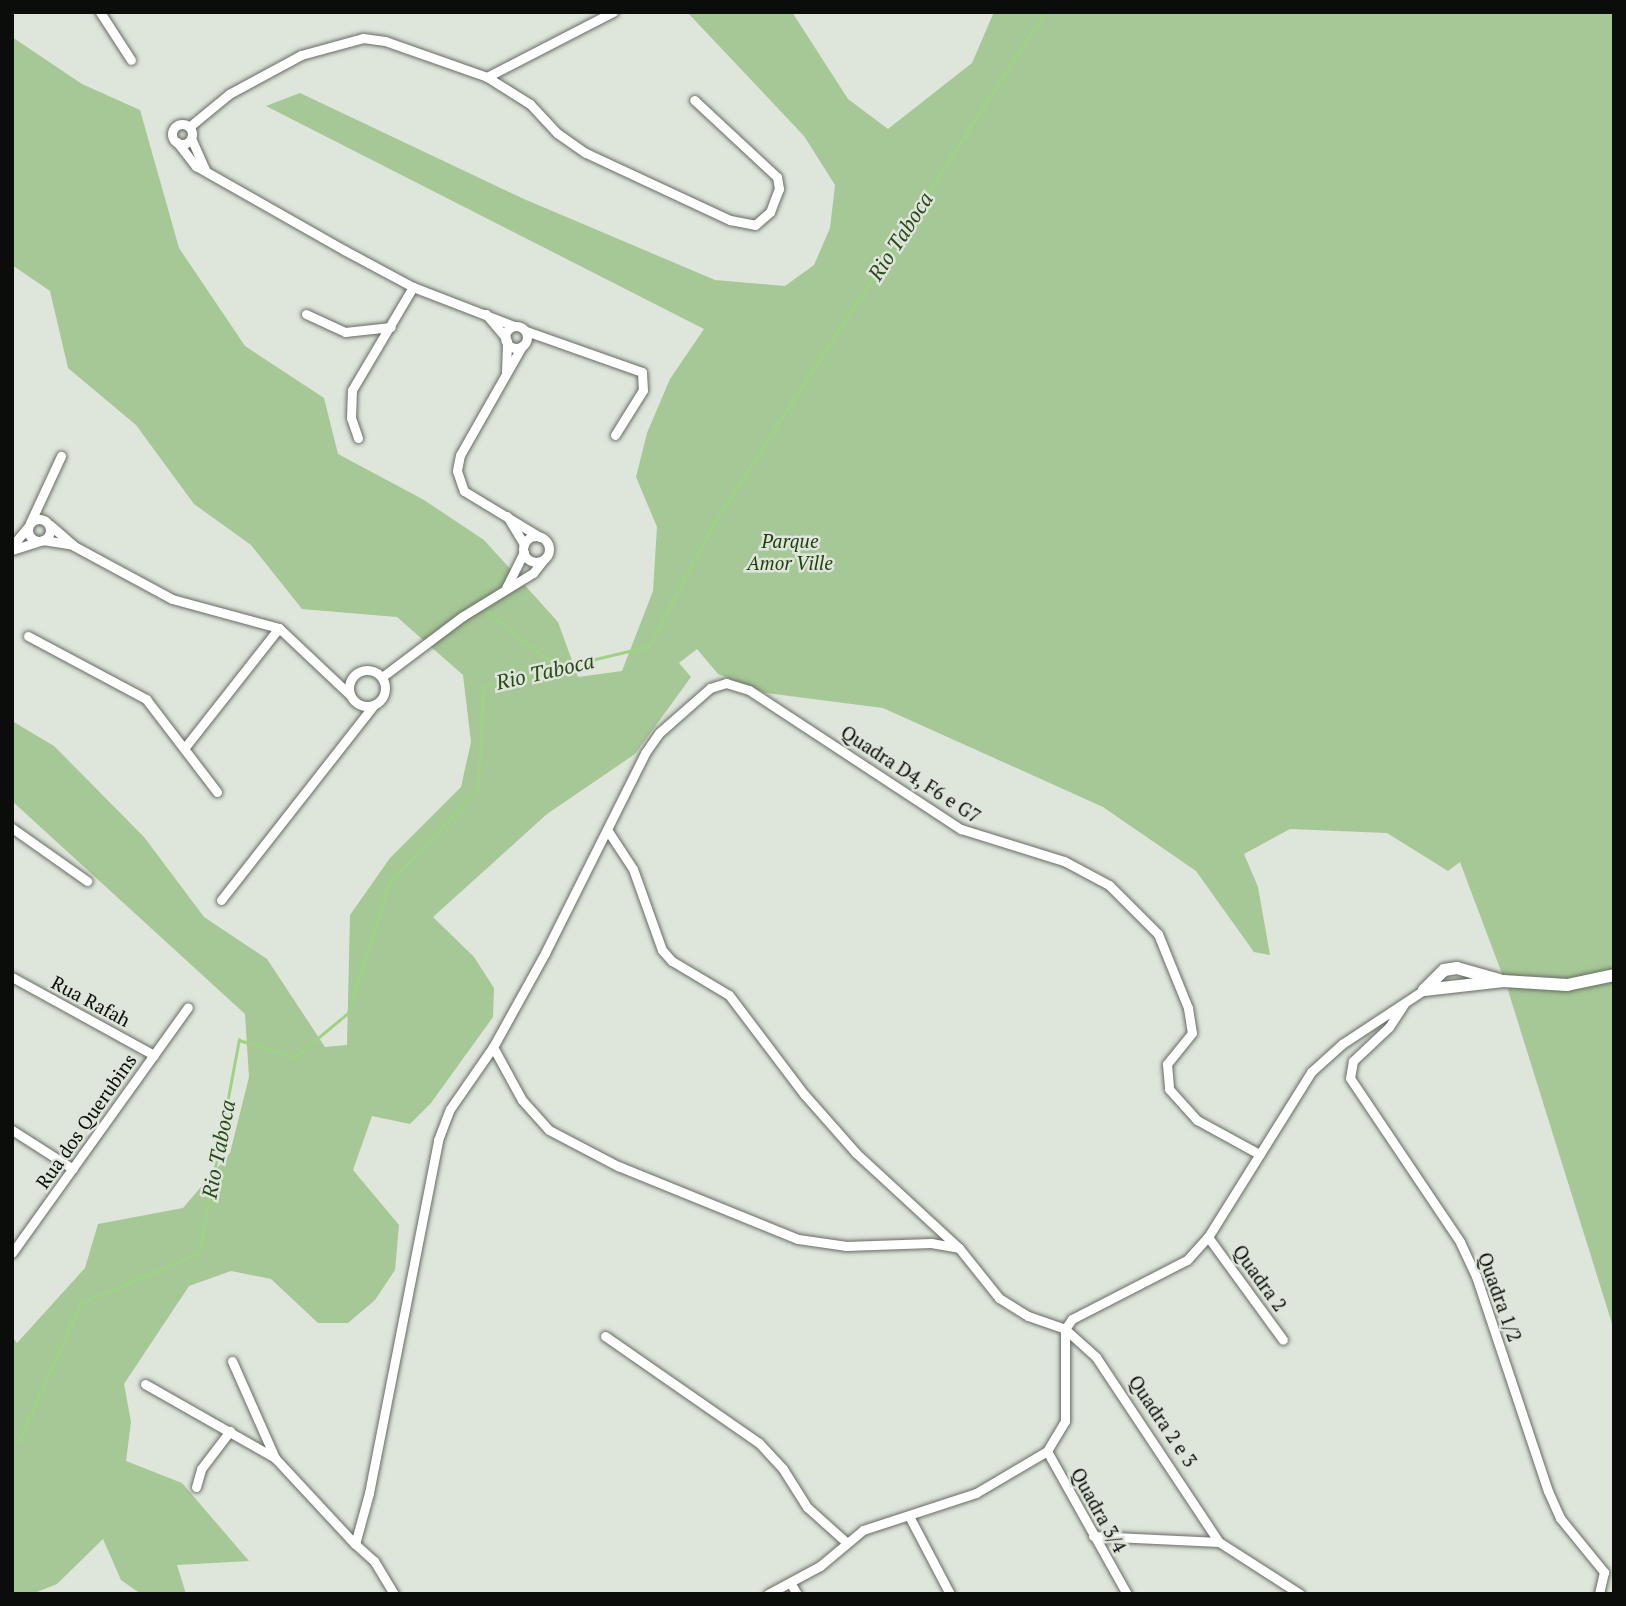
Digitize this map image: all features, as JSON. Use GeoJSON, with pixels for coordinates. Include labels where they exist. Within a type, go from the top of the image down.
{"type":"FeatureCollection","features":[{"type":"Feature","properties":{"kind":"street"},"geometry":{"type":"LineString","coordinates":[[100,12],[131,60]]}},
{"type":"Feature","properties":{"kind":"street"},"geometry":{"type":"LineString","coordinates":[[487,77],[613,12]]}},
{"type":"Feature","properties":{"kind":"street"},"geometry":{"type":"LineString","coordinates":[[615,435],[643,390],[642,372],[413,287],[206,172],[177,142],[175,128],[189,127],[229,94],[278,67],[334,43],[363,38],[410,47],[487,77],[530,104],[557,133],[586,153],[730,220],[755,225],[770,212],[779,188],[777,177],[694,100]]}},
{"type":"Feature","properties":{"kind":"street"},"geometry":{"type":"LineString","coordinates":[[189,127],[206,172]]}},
{"type":"Feature","properties":{"kind":"street"},"geometry":{"type":"LineString","coordinates":[[177,142],[185,144],[191,138]]}},
{"type":"Feature","properties":{"kind":"street"},"geometry":{"type":"LineString","coordinates":[[358,438],[351,418],[352,390],[413,287]]}},
{"type":"Feature","properties":{"kind":"street"},"geometry":{"type":"LineString","coordinates":[[485,312],[506,340],[524,344],[543,334]]}},
{"type":"Feature","properties":{"kind":"street"},"geometry":{"type":"LineString","coordinates":[[306,314],[345,332],[391,327]]}},
{"type":"Feature","properties":{"kind":"street"},"geometry":{"type":"LineString","coordinates":[[506,372],[506,340],[514,326]]}},
{"type":"Feature","properties":{"kind":"street"},"geometry":{"type":"LineString","coordinates":[[382,677],[506,587],[533,573],[549,549],[540,537],[464,491],[457,471],[460,454],[524,344],[526,331]]}},
{"type":"Feature","properties":{"kind":"street"},"geometry":{"type":"LineString","coordinates":[[12,548],[29,525],[61,456]]}},
{"type":"Feature","properties":{"kind":"street"},"geometry":{"type":"LineString","coordinates":[[12,548],[41,541],[49,536],[49,524],[42,498]]}},
{"type":"Feature","properties":{"kind":"street"},"geometry":{"type":"LineString","coordinates":[[506,515],[531,561],[544,560]]}},
{"type":"Feature","properties":{"kind":"street"},"geometry":{"type":"LineString","coordinates":[[29,525],[39,519],[49,524],[75,545],[172,599],[279,628],[350,695],[358,704],[364,722]]}},
{"type":"Feature","properties":{"kind":"street"},"geometry":{"type":"LineString","coordinates":[[29,525],[30,537],[75,545]]}},
{"type":"Feature","properties":{"kind":"street"},"geometry":{"type":"LineString","coordinates":[[506,587],[524,548],[540,537]]}},
{"type":"Feature","properties":{"kind":"street"},"geometry":{"type":"LineString","coordinates":[[186,746],[279,628]]}},
{"type":"Feature","properties":{"kind":"street"},"geometry":{"type":"LineString","coordinates":[[28,636],[146,699],[186,746],[217,792]]}},
{"type":"Feature","properties":{"kind":"street"},"geometry":{"type":"LineString","coordinates":[[330,677],[351,679],[364,670],[382,677]]}},
{"type":"Feature","properties":{"kind":"street"},"geometry":{"type":"LineString","coordinates":[[221,900],[385,693],[382,677]]}},
{"type":"Feature","properties":{"kind":"street"},"geometry":{"type":"LineString","coordinates":[[350,695],[351,679]]}},
{"type":"Feature","properties":{"kind":"street","name":"Quadra D4, F6 e G7"},"geometry":{"type":"LineString","coordinates":[[608,831],[659,733],[710,688],[736,685],[961,829],[1064,861],[1109,885],[1158,934],[1188,1008],[1192,1033],[1167,1064],[1169,1089],[1197,1120],[1259,1154]]}},
{"type":"Feature","properties":{"kind":"street"},"geometry":{"type":"LineString","coordinates":[[358,704],[374,705]]}},
{"type":"Feature","properties":{"kind":"street"},"geometry":{"type":"LineString","coordinates":[[12,828],[87,881]]}},
{"type":"Feature","properties":{"kind":"street"},"geometry":{"type":"LineString","coordinates":[[355,1544],[369,1493],[438,1140],[450,1109],[493,1047],[608,831],[633,869],[662,950],[672,961],[729,995],[804,1094],[856,1153],[960,1248],[999,1298],[1028,1316],[1065,1329]]}},
{"type":"Feature","properties":{"kind":"street"},"geometry":{"type":"LineString","coordinates":[[768,1594],[792,1584],[820,1566],[863,1530],[976,1493],[1047,1451],[1065,1421],[1065,1329],[1081,1311],[1175,1269],[1208,1237],[1292,1097],[1319,1064],[1407,999],[1424,990],[1503,981],[1567,985],[1614,975]]}},
{"type":"Feature","properties":{"kind":"street","name":"Rua Rafah"},"geometry":{"type":"LineString","coordinates":[[12,977],[154,1055]]}},
{"type":"Feature","properties":{"kind":"street","name":"Quadra 1/2"},"geometry":{"type":"LineString","coordinates":[[1407,999],[1389,1027],[1353,1061],[1350,1078],[1460,1242],[1476,1276],[1548,1492],[1560,1518],[1604,1572],[1599,1594]]}},
{"type":"Feature","properties":{"kind":"street","name":"Rua dos Querubins"},"geometry":{"type":"LineString","coordinates":[[12,1253],[188,1007]]}},
{"type":"Feature","properties":{"kind":"street"},"geometry":{"type":"LineString","coordinates":[[493,1047],[523,1100],[549,1130],[608,1162],[798,1239],[846,1245],[931,1243],[960,1248]]}},
{"type":"Feature","properties":{"kind":"street"},"geometry":{"type":"LineString","coordinates":[[12,1130],[72,1169]]}},
{"type":"Feature","properties":{"kind":"street","name":"Quadra 2"},"geometry":{"type":"LineString","coordinates":[[1208,1237],[1283,1340]]}},
{"type":"Feature","properties":{"kind":"street","name":"Quadra 2 e 3"},"geometry":{"type":"LineString","coordinates":[[1065,1329],[1111,1375],[1219,1542]]}},
{"type":"Feature","properties":{"kind":"street"},"geometry":{"type":"LineString","coordinates":[[605,1336],[759,1443],[783,1469],[807,1507],[846,1542]]}},
{"type":"Feature","properties":{"kind":"street"},"geometry":{"type":"LineString","coordinates":[[232,1361],[275,1458]]}},
{"type":"Feature","properties":{"kind":"street"},"geometry":{"type":"LineString","coordinates":[[145,1384],[275,1458],[374,1561],[394,1594]]}},
{"type":"Feature","properties":{"kind":"street"},"geometry":{"type":"LineString","coordinates":[[196,1487],[201,1469],[230,1431]]}},
{"type":"Feature","properties":{"kind":"street","name":"Quadra 3/4"},"geometry":{"type":"LineString","coordinates":[[1047,1451],[1119,1590],[1128,1594]]}},
{"type":"Feature","properties":{"kind":"street"},"geometry":{"type":"LineString","coordinates":[[909,1516],[950,1594]]}},
{"type":"Feature","properties":{"kind":"street"},"geometry":{"type":"LineString","coordinates":[[1093,1536],[1219,1542],[1300,1594]]}},
{"type":"Feature","properties":{"kind":"street"},"geometry":{"type":"LineString","coordinates":[[792,1584],[797,1594]]}},
{"type":"Feature","properties":{"kind":"green space","name":"Parque Amor Ville"},"geometry":{"type":"Polygon","coordinates":[[[687,12],[792,12],[848,99],[888,129],[972,63],[994,12],[1614,12],[1614,1330],[1507,987],[1460,862],[1448,871],[1387,833],[1290,829],[1244,854],[1258,887],[1270,955],[1254,952],[1196,871],[1103,807],[883,708],[766,693],[718,674],[697,649],[679,663],[691,677],[635,754],[547,814],[433,917],[474,957],[494,988],[493,1017],[431,1103],[410,1124],[372,1116],[353,1170],[399,1225],[395,1270],[375,1300],[348,1323],[318,1323],[271,1279],[231,1271],[189,1286],[124,1384],[131,1422],[126,1461],[182,1483],[249,1561],[177,1565],[186,1594],[141,1594],[121,1580],[103,1539],[57,1584],[32,1594],[12,1594],[12,1337],[17,1343],[85,1268],[98,1224],[183,1208],[230,1153],[249,1077],[245,1014],[12,801],[12,721],[54,746],[144,837],[204,917],[267,959],[325,1047],[347,1045],[350,915],[390,858],[461,787],[471,742],[463,675],[397,617],[302,609],[251,545],[194,504],[136,425],[68,368],[50,291],[12,265],[12,37],[82,84],[140,110],[179,248],[245,346],[324,398],[338,454],[424,500],[484,540],[558,622],[578,677],[622,671],[653,591],[657,527],[636,477],[647,433],[670,379],[704,329],[266,106],[300,93],[524,199],[715,280],[785,286],[814,265],[830,228],[835,185],[804,136],[687,12]]]}},
{"type":"Feature","properties":{"kind":"waterway","name":"Rio Taboca"},"geometry":{"type":"LineString","coordinates":[[12,1445],[19,1441],[81,1303],[199,1253],[239,1040],[295,1057],[348,1013],[389,883],[478,790],[483,686],[649,646],[714,523],[1045,12]]}},
{"type":"Feature","properties":{"kind":"waterway"},"geometry":{"type":"LineString","coordinates":[[485,610],[557,667]]}}]}
